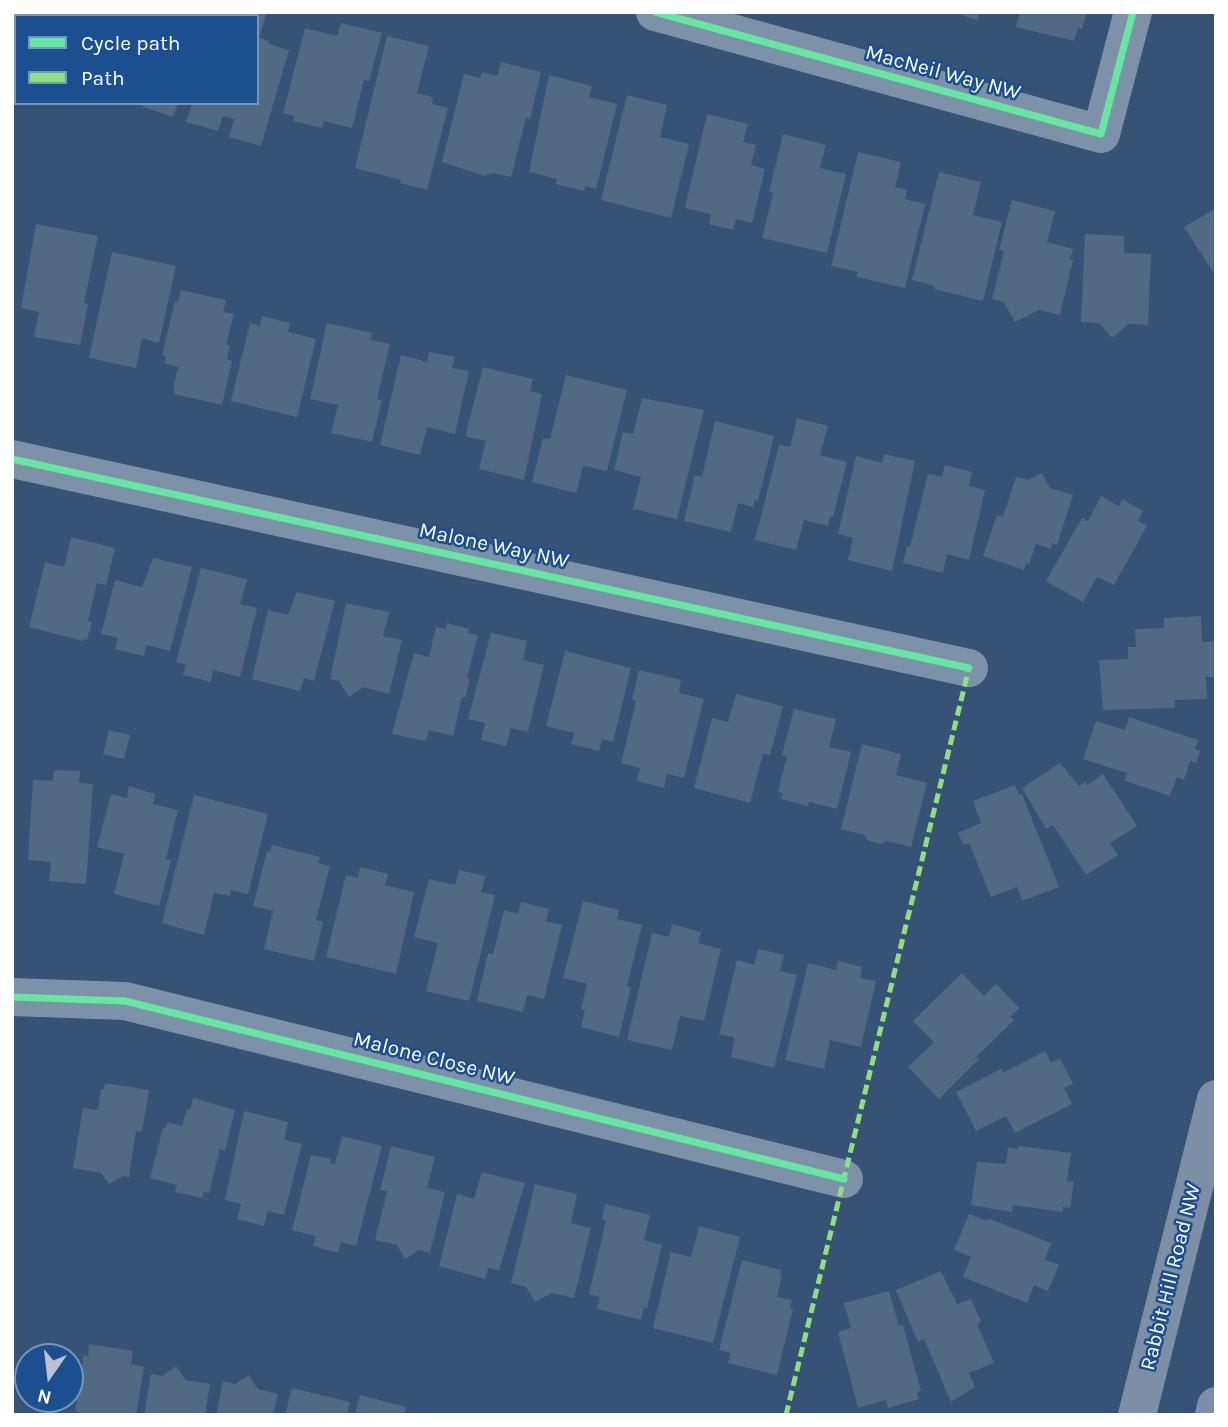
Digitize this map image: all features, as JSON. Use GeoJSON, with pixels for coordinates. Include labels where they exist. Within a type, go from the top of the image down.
{"type":"FeatureCollection","features":[{"type":"Feature","properties":{"kind":"main road","name":"Rabbit Hill Road NW"},"geometry":{"type":"LineString","coordinates":[[1137,1415],[1216,1099]]}},
{"type":"Feature","properties":{"kind":"main road"},"geometry":{"type":"LineString","coordinates":[[1214,1415],[1216,1406]]}},
{"type":"Feature","properties":{"kind":"street","name":"MacNeil Way NW"},"geometry":{"type":"LineString","coordinates":[[654,12],[1101,134],[1133,12]]}},
{"type":"Feature","properties":{"kind":"street","name":"Malone Way NW"},"geometry":{"type":"LineString","coordinates":[[12,459],[969,668]]}},
{"type":"Feature","properties":{"kind":"street","name":"Malone Close NW"},"geometry":{"type":"LineString","coordinates":[[12,997],[125,1001],[844,1179]]}},
{"type":"Feature","properties":{"kind":"building"},"geometry":{"type":"Polygon","coordinates":[[[24,12],[113,12],[112,14],[23,14],[24,12]]]}},
{"type":"Feature","properties":{"kind":"building"},"geometry":{"type":"Polygon","coordinates":[[[164,12],[209,12],[208,14],[164,12]]]}},
{"type":"Feature","properties":{"kind":"building"},"geometry":{"type":"Polygon","coordinates":[[[267,12],[259,38],[259,14],[218,14],[267,12]]]}},
{"type":"Feature","properties":{"kind":"building"},"geometry":{"type":"Polygon","coordinates":[[[952,12],[979,12],[977,20],[952,12]]]}},
{"type":"Feature","properties":{"kind":"building"},"geometry":{"type":"Polygon","coordinates":[[[1020,12],[1087,12],[1082,29],[1078,28],[1074,41],[1016,27],[1020,12]]]}},
{"type":"Feature","properties":{"kind":"building"},"geometry":{"type":"Polygon","coordinates":[[[341,23],[382,33],[369,81],[364,80],[352,128],[324,121],[322,128],[293,121],[294,116],[283,113],[305,28],[337,36],[341,23]]]}},
{"type":"Feature","properties":{"kind":"building"},"geometry":{"type":"Polygon","coordinates":[[[387,36],[429,46],[417,93],[433,97],[432,104],[448,108],[427,190],[355,168],[387,36]]]}},
{"type":"Feature","properties":{"kind":"building"},"geometry":{"type":"Polygon","coordinates":[[[259,38],[269,41],[268,44],[289,50],[261,146],[229,137],[234,119],[223,116],[218,131],[186,122],[191,105],[259,105],[259,38]]]}},
{"type":"Feature","properties":{"kind":"building"},"geometry":{"type":"Polygon","coordinates":[[[501,62],[541,72],[530,119],[526,118],[511,177],[493,173],[485,176],[442,162],[464,74],[480,78],[482,72],[497,76],[501,62]]]}},
{"type":"Feature","properties":{"kind":"building"},"geometry":{"type":"Polygon","coordinates":[[[549,75],[592,86],[589,97],[617,104],[596,189],[585,186],[584,191],[556,184],[557,179],[529,172],[549,75]]]}},
{"type":"Feature","properties":{"kind":"building"},"geometry":{"type":"Polygon","coordinates":[[[627,95],[667,105],[660,137],[689,144],[671,218],[601,200],[627,95]]]}},
{"type":"Feature","properties":{"kind":"building"},"geometry":{"type":"Polygon","coordinates":[[[139,105],[177,105],[173,117],[139,105]]]}},
{"type":"Feature","properties":{"kind":"building"},"geometry":{"type":"Polygon","coordinates":[[[707,114],[748,124],[743,142],[756,145],[751,165],[765,169],[752,223],[736,219],[733,230],[709,224],[711,214],[685,208],[707,114]]]}},
{"type":"Feature","properties":{"kind":"building"},"geometry":{"type":"Polygon","coordinates":[[[783,134],[826,145],[820,168],[846,174],[827,253],[762,238],[773,193],[769,192],[783,134]]]}},
{"type":"Feature","properties":{"kind":"building"},"geometry":{"type":"Polygon","coordinates":[[[858,152],[901,162],[895,187],[907,190],[905,199],[925,204],[905,288],[857,277],[858,272],[831,266],[858,152]]]}},
{"type":"Feature","properties":{"kind":"building"},"geometry":{"type":"Polygon","coordinates":[[[939,172],[981,182],[973,215],[1002,222],[983,301],[934,289],[935,286],[912,280],[939,172]]]}},
{"type":"Feature","properties":{"kind":"building"},"geometry":{"type":"Polygon","coordinates":[[[1012,200],[1055,211],[1047,242],[1073,249],[1070,259],[1073,260],[1060,315],[1039,310],[1015,322],[1004,302],[992,299],[1004,251],[999,250],[1012,200]]]}},
{"type":"Feature","properties":{"kind":"building"},"geometry":{"type":"Polygon","coordinates":[[[1216,208],[1216,270],[1213,272],[1184,227],[1216,208]]]}},
{"type":"Feature","properties":{"kind":"building"},"geometry":{"type":"Polygon","coordinates":[[[36,224],[98,236],[84,303],[88,304],[80,345],[34,337],[39,312],[21,308],[36,224]]]}},
{"type":"Feature","properties":{"kind":"building"},"geometry":{"type":"Polygon","coordinates":[[[1085,234],[1124,236],[1124,253],[1151,254],[1148,325],[1128,324],[1112,338],[1099,323],[1081,322],[1085,234]]]}},
{"type":"Feature","properties":{"kind":"building"},"geometry":{"type":"Polygon","coordinates":[[[112,252],[176,266],[159,343],[142,338],[136,368],[89,358],[112,252]]]}},
{"type":"Feature","properties":{"kind":"building"},"geometry":{"type":"Polygon","coordinates":[[[181,290],[226,300],[223,312],[234,314],[226,345],[230,345],[227,359],[232,361],[222,405],[174,394],[178,367],[164,363],[166,356],[162,355],[175,301],[178,302],[181,290]]]}},
{"type":"Feature","properties":{"kind":"building"},"geometry":{"type":"Polygon","coordinates":[[[262,316],[290,323],[288,332],[316,339],[297,417],[231,401],[250,323],[260,326],[262,316]]]}},
{"type":"Feature","properties":{"kind":"building"},"geometry":{"type":"Polygon","coordinates":[[[327,323],[372,333],[371,340],[390,344],[377,399],[382,400],[372,442],[331,433],[338,405],[310,399],[327,323]]]}},
{"type":"Feature","properties":{"kind":"building"},"geometry":{"type":"Polygon","coordinates":[[[429,352],[455,357],[452,368],[469,371],[455,434],[427,427],[420,455],[380,445],[401,355],[427,362],[429,352]]]}},
{"type":"Feature","properties":{"kind":"building"},"geometry":{"type":"Polygon","coordinates":[[[483,367],[533,379],[530,391],[542,394],[524,480],[479,469],[486,441],[467,437],[483,367]]]}},
{"type":"Feature","properties":{"kind":"building"},"geometry":{"type":"Polygon","coordinates":[[[566,375],[627,390],[607,471],[583,466],[576,493],[532,482],[543,438],[550,439],[566,375]]]}},
{"type":"Feature","properties":{"kind":"building"},"geometry":{"type":"Polygon","coordinates":[[[642,398],[704,410],[677,519],[633,509],[641,477],[614,470],[623,432],[633,434],[642,398]]]}},
{"type":"Feature","properties":{"kind":"building"},"geometry":{"type":"Polygon","coordinates":[[[797,418],[828,426],[820,455],[847,462],[833,517],[830,517],[828,526],[804,520],[796,550],[755,540],[779,445],[790,447],[797,418]]]}},
{"type":"Feature","properties":{"kind":"building"},"geometry":{"type":"Polygon","coordinates":[[[715,421],[774,436],[758,501],[755,500],[753,507],[738,503],[731,532],[684,521],[695,475],[702,477],[715,421]]]}},
{"type":"Feature","properties":{"kind":"building"},"geometry":{"type":"Polygon","coordinates":[[[884,454],[915,461],[892,571],[848,560],[853,538],[838,534],[856,456],[882,463],[884,454]]]}},
{"type":"Feature","properties":{"kind":"building"},"geometry":{"type":"Polygon","coordinates":[[[945,465],[972,472],[969,486],[985,490],[969,560],[947,554],[943,573],[903,563],[907,546],[910,547],[928,474],[942,477],[945,465]]]}},
{"type":"Feature","properties":{"kind":"building"},"geometry":{"type":"Polygon","coordinates":[[[1042,473],[1050,488],[1073,495],[1057,545],[1052,543],[1051,549],[1036,544],[1024,570],[983,556],[997,515],[1003,517],[1016,477],[1028,480],[1042,473]]]}},
{"type":"Feature","properties":{"kind":"building"},"geometry":{"type":"Polygon","coordinates":[[[1101,496],[1119,506],[1122,499],[1143,511],[1138,521],[1147,526],[1114,585],[1097,577],[1083,602],[1046,581],[1082,518],[1088,521],[1101,496]]]}},
{"type":"Feature","properties":{"kind":"building"},"geometry":{"type":"Polygon","coordinates":[[[71,537],[115,548],[106,585],[97,583],[88,621],[92,622],[87,640],[83,641],[29,627],[45,562],[64,567],[71,537]]]}},
{"type":"Feature","properties":{"kind":"building"},"geometry":{"type":"Polygon","coordinates":[[[153,558],[192,567],[170,651],[146,645],[144,656],[115,649],[118,638],[101,634],[115,580],[142,587],[153,558]]]}},
{"type":"Feature","properties":{"kind":"building"},"geometry":{"type":"Polygon","coordinates":[[[201,568],[247,579],[240,604],[257,608],[240,677],[213,670],[211,682],[183,675],[186,665],[176,662],[201,568]]]}},
{"type":"Feature","properties":{"kind":"building"},"geometry":{"type":"Polygon","coordinates":[[[297,592],[335,601],[314,681],[304,678],[300,691],[252,679],[268,610],[288,615],[297,592]]]}},
{"type":"Feature","properties":{"kind":"building"},"geometry":{"type":"Polygon","coordinates":[[[346,603],[389,612],[383,636],[402,640],[389,694],[363,687],[349,697],[339,681],[330,679],[346,603]]]}},
{"type":"Feature","properties":{"kind":"building"},"geometry":{"type":"Polygon","coordinates":[[[1201,616],[1202,642],[1216,641],[1216,677],[1206,677],[1207,699],[1175,700],[1175,708],[1103,710],[1099,660],[1128,659],[1128,647],[1136,647],[1135,629],[1164,628],[1164,618],[1201,616]]]}},
{"type":"Feature","properties":{"kind":"building"},"geometry":{"type":"Polygon","coordinates":[[[447,623],[469,629],[468,633],[478,635],[467,678],[470,679],[465,698],[462,697],[453,736],[429,730],[426,741],[392,734],[414,653],[429,657],[436,627],[446,629],[447,623]]]}},
{"type":"Feature","properties":{"kind":"building"},"geometry":{"type":"Polygon","coordinates":[[[491,633],[527,641],[523,660],[544,665],[528,732],[511,728],[506,746],[481,740],[485,723],[468,719],[491,633]]]}},
{"type":"Feature","properties":{"kind":"building"},"geometry":{"type":"Polygon","coordinates":[[[565,651],[631,668],[613,742],[602,739],[599,751],[571,744],[574,733],[546,726],[565,651]]]}},
{"type":"Feature","properties":{"kind":"building"},"geometry":{"type":"Polygon","coordinates":[[[639,670],[681,680],[679,693],[704,699],[684,778],[667,774],[664,788],[637,781],[640,768],[621,763],[636,701],[632,700],[639,670]]]}},
{"type":"Feature","properties":{"kind":"building"},"geometry":{"type":"Polygon","coordinates":[[[736,694],[783,706],[770,755],[763,754],[750,803],[694,788],[712,718],[728,722],[736,694]]]}},
{"type":"Feature","properties":{"kind":"building"},"geometry":{"type":"Polygon","coordinates":[[[794,709],[836,719],[829,747],[851,752],[837,809],[809,802],[808,806],[781,799],[783,793],[778,792],[787,756],[782,755],[794,709]]]}},
{"type":"Feature","properties":{"kind":"building"},"geometry":{"type":"Polygon","coordinates":[[[1129,717],[1198,740],[1195,749],[1200,751],[1196,763],[1190,761],[1184,780],[1177,777],[1170,796],[1125,781],[1127,773],[1083,759],[1096,721],[1125,730],[1129,717]]]}},
{"type":"Feature","properties":{"kind":"building"},"geometry":{"type":"Polygon","coordinates":[[[109,730],[130,735],[124,759],[103,754],[109,730]]]}},
{"type":"Feature","properties":{"kind":"building"},"geometry":{"type":"Polygon","coordinates":[[[862,744],[901,754],[896,775],[927,783],[911,847],[887,841],[880,844],[867,840],[864,835],[841,829],[862,744]]]}},
{"type":"Feature","properties":{"kind":"building"},"geometry":{"type":"Polygon","coordinates":[[[1060,763],[1079,786],[1085,782],[1087,785],[1103,774],[1137,826],[1110,843],[1118,855],[1086,875],[1053,825],[1046,829],[1022,788],[1060,763]]]}},
{"type":"Feature","properties":{"kind":"building"},"geometry":{"type":"Polygon","coordinates":[[[54,770],[80,771],[79,783],[93,784],[86,884],[49,881],[51,862],[28,860],[33,780],[53,781],[54,770]]]}},
{"type":"Feature","properties":{"kind":"building"},"geometry":{"type":"Polygon","coordinates":[[[1015,785],[1019,795],[1022,794],[1059,887],[1022,901],[1017,887],[991,897],[969,843],[963,845],[958,833],[981,823],[973,801],[1015,785]]]}},
{"type":"Feature","properties":{"kind":"building"},"geometry":{"type":"Polygon","coordinates":[[[129,786],[155,794],[153,804],[178,810],[166,859],[171,860],[159,906],[114,894],[124,854],[97,847],[111,794],[127,798],[129,786]]]}},
{"type":"Feature","properties":{"kind":"building"},"geometry":{"type":"Polygon","coordinates":[[[194,795],[268,814],[248,894],[231,890],[230,896],[214,893],[204,935],[162,923],[194,795]]]}},
{"type":"Feature","properties":{"kind":"building"},"geometry":{"type":"Polygon","coordinates":[[[272,845],[320,857],[318,863],[330,866],[316,920],[323,922],[314,961],[264,949],[273,911],[253,906],[267,851],[270,852],[272,845]]]}},
{"type":"Feature","properties":{"kind":"building"},"geometry":{"type":"Polygon","coordinates":[[[360,867],[388,874],[385,885],[414,892],[396,974],[326,957],[346,875],[358,878],[360,867]]]}},
{"type":"Feature","properties":{"kind":"building"},"geometry":{"type":"Polygon","coordinates":[[[459,870],[485,876],[481,892],[495,895],[469,1001],[426,991],[438,943],[414,937],[429,879],[455,885],[459,870]]]}},
{"type":"Feature","properties":{"kind":"building"},"geometry":{"type":"Polygon","coordinates":[[[583,901],[619,910],[617,919],[642,925],[627,986],[631,987],[619,1037],[581,1027],[585,1010],[581,1009],[587,984],[563,978],[583,901]]]}},
{"type":"Feature","properties":{"kind":"building"},"geometry":{"type":"Polygon","coordinates":[[[521,902],[549,909],[546,921],[562,925],[544,999],[527,995],[523,1012],[477,1001],[488,953],[493,954],[504,910],[518,914],[521,902]]]}},
{"type":"Feature","properties":{"kind":"building"},"geometry":{"type":"Polygon","coordinates":[[[672,924],[701,932],[698,943],[721,949],[704,1021],[680,1016],[672,1050],[627,1040],[652,933],[669,937],[672,924]]]}},
{"type":"Feature","properties":{"kind":"building"},"geometry":{"type":"Polygon","coordinates":[[[758,949],[784,955],[780,971],[797,975],[774,1068],[731,1057],[735,1038],[719,1034],[737,960],[754,965],[758,949]]]}},
{"type":"Feature","properties":{"kind":"building"},"geometry":{"type":"Polygon","coordinates":[[[838,961],[862,967],[860,978],[876,981],[861,1047],[830,1040],[824,1069],[785,1060],[808,963],[836,970],[838,961]]]}},
{"type":"Feature","properties":{"kind":"building"},"geometry":{"type":"Polygon","coordinates":[[[962,973],[984,996],[996,984],[1019,1008],[1010,1017],[1014,1020],[939,1099],[908,1067],[934,1042],[913,1021],[962,973]]]}},
{"type":"Feature","properties":{"kind":"building"},"geometry":{"type":"Polygon","coordinates":[[[1045,1051],[1051,1063],[1060,1058],[1073,1084],[1064,1088],[1072,1104],[1015,1133],[1006,1116],[976,1131],[956,1092],[1001,1069],[1003,1073],[1045,1051]]]}},
{"type":"Feature","properties":{"kind":"building"},"geometry":{"type":"Polygon","coordinates":[[[105,1083],[149,1090],[142,1132],[136,1131],[129,1177],[123,1176],[109,1184],[101,1173],[73,1168],[83,1108],[98,1110],[101,1089],[104,1089],[105,1083]]]}},
{"type":"Feature","properties":{"kind":"building"},"geometry":{"type":"Polygon","coordinates":[[[193,1098],[235,1110],[225,1151],[220,1149],[209,1193],[204,1192],[202,1198],[175,1192],[177,1185],[150,1178],[163,1128],[166,1128],[167,1122],[182,1126],[193,1098]]]}},
{"type":"Feature","properties":{"kind":"building"},"geometry":{"type":"Polygon","coordinates":[[[244,1111],[288,1122],[284,1140],[302,1144],[284,1215],[268,1211],[264,1226],[237,1219],[241,1204],[225,1200],[244,1111]]]}},
{"type":"Feature","properties":{"kind":"building"},"geometry":{"type":"Polygon","coordinates":[[[342,1136],[382,1146],[356,1246],[341,1242],[338,1253],[313,1246],[316,1236],[292,1230],[311,1155],[331,1159],[330,1163],[335,1164],[342,1136]]]}},
{"type":"Feature","properties":{"kind":"building"},"geometry":{"type":"Polygon","coordinates":[[[391,1146],[435,1157],[427,1188],[445,1192],[430,1253],[419,1250],[405,1259],[397,1245],[375,1240],[387,1191],[380,1190],[391,1146]]]}},
{"type":"Feature","properties":{"kind":"building"},"geometry":{"type":"Polygon","coordinates":[[[1019,1146],[1071,1153],[1067,1181],[1074,1182],[1070,1208],[1063,1207],[1063,1212],[1013,1205],[1012,1212],[971,1205],[977,1162],[1006,1164],[1008,1147],[1018,1149],[1019,1146]]]}},
{"type":"Feature","properties":{"kind":"building"},"geometry":{"type":"Polygon","coordinates":[[[482,1172],[525,1183],[499,1270],[488,1268],[485,1279],[439,1266],[457,1194],[474,1199],[482,1172]]]}},
{"type":"Feature","properties":{"kind":"building"},"geometry":{"type":"Polygon","coordinates":[[[535,1184],[577,1194],[571,1223],[591,1228],[574,1298],[552,1293],[535,1302],[526,1287],[511,1283],[535,1184]]]}},
{"type":"Feature","properties":{"kind":"building"},"geometry":{"type":"Polygon","coordinates":[[[605,1204],[650,1215],[644,1240],[662,1245],[647,1308],[644,1307],[641,1320],[597,1309],[600,1297],[589,1294],[606,1220],[602,1219],[605,1204]]]}},
{"type":"Feature","properties":{"kind":"building"},"geometry":{"type":"Polygon","coordinates":[[[969,1214],[987,1221],[988,1218],[1051,1243],[1045,1260],[1059,1265],[1048,1291],[1034,1285],[1027,1303],[963,1277],[971,1257],[954,1250],[969,1214]]]}},
{"type":"Feature","properties":{"kind":"building"},"geometry":{"type":"Polygon","coordinates":[[[699,1226],[740,1237],[713,1343],[653,1328],[671,1252],[691,1257],[699,1226]]]}},
{"type":"Feature","properties":{"kind":"building"},"geometry":{"type":"Polygon","coordinates":[[[742,1260],[781,1270],[777,1297],[792,1300],[790,1309],[793,1309],[777,1375],[728,1363],[731,1353],[719,1350],[742,1260]]]}},
{"type":"Feature","properties":{"kind":"building"},"geometry":{"type":"Polygon","coordinates":[[[941,1271],[957,1304],[971,1299],[981,1322],[977,1324],[994,1363],[969,1373],[975,1387],[951,1402],[924,1339],[918,1342],[896,1290],[941,1271]]]}},
{"type":"Feature","properties":{"kind":"building"},"geometry":{"type":"Polygon","coordinates":[[[889,1291],[899,1326],[903,1325],[921,1391],[917,1392],[919,1399],[888,1408],[886,1400],[858,1408],[838,1332],[851,1328],[844,1303],[889,1291]]]}},
{"type":"Feature","properties":{"kind":"building"},"geometry":{"type":"Polygon","coordinates":[[[89,1344],[133,1351],[131,1364],[144,1367],[136,1415],[78,1415],[84,1413],[84,1355],[88,1356],[89,1344]]]}},
{"type":"Feature","properties":{"kind":"building"},"geometry":{"type":"Polygon","coordinates":[[[176,1366],[186,1380],[210,1384],[205,1415],[144,1415],[151,1374],[162,1376],[176,1366]]]}},
{"type":"Feature","properties":{"kind":"building"},"geometry":{"type":"Polygon","coordinates":[[[249,1375],[258,1389],[278,1394],[273,1415],[216,1415],[223,1381],[235,1384],[249,1375]]]}},
{"type":"Feature","properties":{"kind":"building"},"geometry":{"type":"Polygon","coordinates":[[[292,1388],[350,1402],[347,1415],[285,1415],[292,1388]]]}},
{"type":"Feature","properties":{"kind":"building"},"geometry":{"type":"Polygon","coordinates":[[[360,1395],[406,1407],[404,1415],[355,1415],[360,1395]]]}},
{"type":"Feature","properties":{"kind":"marked path"},"geometry":{"type":"LineString","coordinates":[[786,1415],[969,668]]}},
{"type":"Feature","properties":{"kind":"cycle path"},"geometry":{"type":"LineString","coordinates":[[655,12],[1101,134],[1133,12]]}},
{"type":"Feature","properties":{"kind":"cycle path"},"geometry":{"type":"LineString","coordinates":[[12,459],[969,668]]}},
{"type":"Feature","properties":{"kind":"cycle path"},"geometry":{"type":"LineString","coordinates":[[12,997],[125,1001],[844,1179]]}}]}
